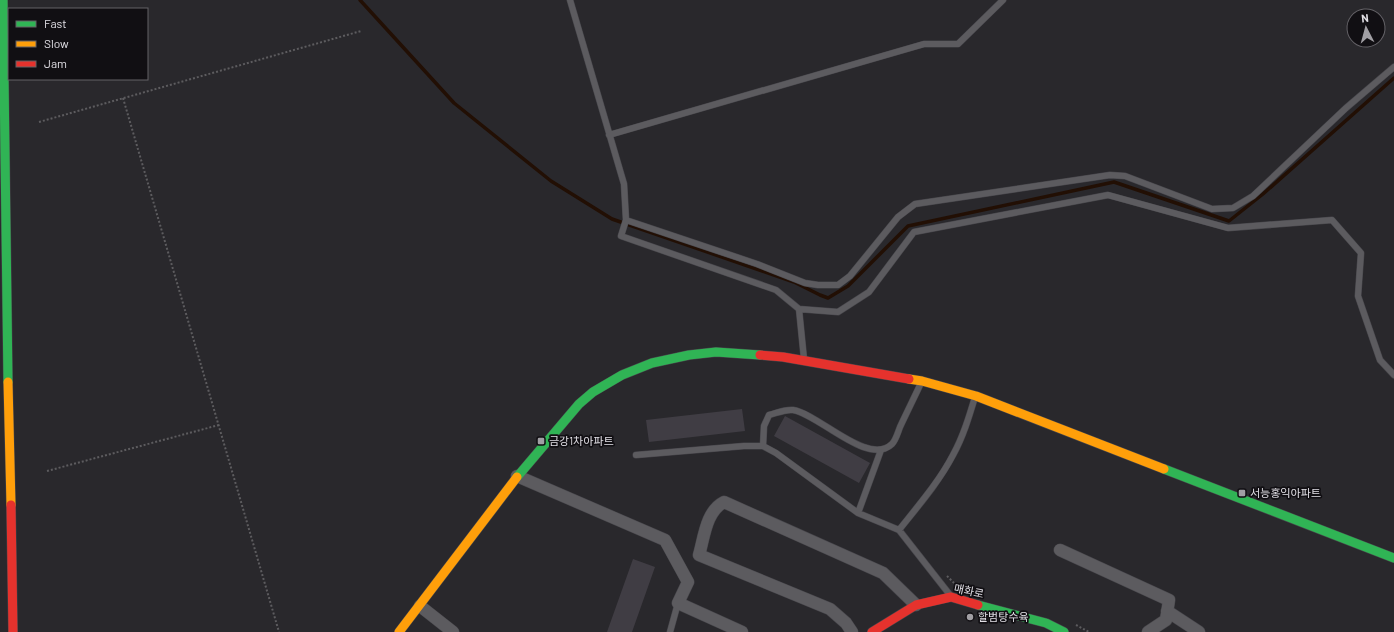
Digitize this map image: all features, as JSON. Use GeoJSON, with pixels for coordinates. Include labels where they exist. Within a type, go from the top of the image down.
{"type":"FeatureCollection","features":[{"type":"Feature","properties":{"kind":"street"},"geometry":{"type":"LineString","coordinates":[[3,0],[4,146],[13,632]]}},
{"type":"Feature","properties":{"kind":"street"},"geometry":{"type":"LineString","coordinates":[[400,632],[517,476],[588,396],[607,383],[652,363],[671,358],[716,352],[742,352],[804,360],[922,380],[976,396],[1394,558]]}},
{"type":"Feature","properties":{"kind":"street"},"geometry":{"type":"LineString","coordinates":[[517,476],[666,540],[688,582],[678,603],[742,632]]}},
{"type":"Feature","properties":{"kind":"street"},"geometry":{"type":"LineString","coordinates":[[852,632],[846,623],[830,609],[699,555],[713,510],[724,502],[883,573],[916,605]]}},
{"type":"Feature","properties":{"kind":"street"},"geometry":{"type":"LineString","coordinates":[[1060,550],[1169,600],[1166,620],[1148,632]]}},
{"type":"Feature","properties":{"kind":"street","name":"매화로"},"geometry":{"type":"LineString","coordinates":[[872,632],[916,605],[951,597],[1046,623],[1055,630]]}},
{"type":"Feature","properties":{"kind":"street"},"geometry":{"type":"LineString","coordinates":[[420,606],[453,632]]}},
{"type":"Feature","properties":{"kind":"street"},"geometry":{"type":"LineString","coordinates":[[1167,611],[1199,632]]}},
{"type":"Feature","properties":{"kind":"lane"},"geometry":{"type":"LineString","coordinates":[[570,0],[624,184],[626,220],[621,236],[776,290],[799,309],[838,312],[869,292],[914,232],[1108,195],[1228,228],[1332,220],[1360,253],[1358,296],[1380,360],[1394,375]]}},
{"type":"Feature","properties":{"kind":"lane"},"geometry":{"type":"LineString","coordinates":[[609,135],[924,44],[958,44],[1003,0]]}},
{"type":"Feature","properties":{"kind":"lane"},"geometry":{"type":"LineString","coordinates":[[626,220],[757,264],[805,283],[818,285],[838,285],[850,276],[898,217],[915,204],[1110,174],[1125,176],[1212,209],[1233,208],[1253,196],[1346,108],[1394,67]]}},
{"type":"Feature","properties":{"kind":"lane"},"geometry":{"type":"LineString","coordinates":[[799,309],[804,360]]}},
{"type":"Feature","properties":{"kind":"lane"},"geometry":{"type":"LineString","coordinates":[[763,446],[764,426],[769,415],[782,411],[793,410],[805,414],[870,450],[881,450],[892,443],[922,380]]}},
{"type":"Feature","properties":{"kind":"lane"},"geometry":{"type":"LineString","coordinates":[[900,530],[934,484],[953,455],[966,426],[976,396]]}},
{"type":"Feature","properties":{"kind":"lane"},"geometry":{"type":"LineString","coordinates":[[636,455],[744,446],[763,446],[776,453],[858,513],[900,530],[951,597]]}},
{"type":"Feature","properties":{"kind":"lane"},"geometry":{"type":"LineString","coordinates":[[858,513],[881,450]]}},
{"type":"Feature","properties":{"kind":"lane"},"geometry":{"type":"LineString","coordinates":[[670,632],[678,603]]}},
{"type":"Feature","properties":{"kind":"path"},"geometry":{"type":"LineString","coordinates":[[39,122],[361,31]]}},
{"type":"Feature","properties":{"kind":"path"},"geometry":{"type":"LineString","coordinates":[[123,98],[279,632]]}},
{"type":"Feature","properties":{"kind":"path"},"geometry":{"type":"LineString","coordinates":[[47,471],[218,425]]}},
{"type":"Feature","properties":{"kind":"building"},"geometry":{"type":"Polygon","coordinates":[[[742,409],[745,431],[649,442],[646,420],[742,409]]]}},
{"type":"Feature","properties":{"kind":"building"},"geometry":{"type":"Polygon","coordinates":[[[785,416],[870,463],[859,483],[774,436],[785,416]]]}},
{"type":"Feature","properties":{"kind":"building"},"geometry":{"type":"Polygon","coordinates":[[[633,559],[655,567],[632,632],[607,632],[633,559]]]}},
{"type":"Feature","properties":{"kind":"waterway"},"geometry":{"type":"LineString","coordinates":[[360,0],[454,103],[551,181],[612,219],[794,282],[828,298],[848,286],[908,226],[1114,182],[1229,221],[1263,194],[1394,78]]}},
{"type":"Feature","properties":{"kind":"traffic: fast"},"geometry":{"type":"LineString","coordinates":[[3,0],[8,382]]}},
{"type":"Feature","properties":{"kind":"traffic: fast"},"geometry":{"type":"LineString","coordinates":[[517,477],[579,404],[593,392],[622,375],[652,363],[689,355],[716,352],[760,355]]}},
{"type":"Feature","properties":{"kind":"traffic: fast"},"geometry":{"type":"LineString","coordinates":[[1164,469],[1394,558]]}},
{"type":"Feature","properties":{"kind":"traffic: fast"},"geometry":{"type":"LineString","coordinates":[[978,605],[1046,623],[1064,632]]}},
{"type":"Feature","properties":{"kind":"traffic: slow"},"geometry":{"type":"LineString","coordinates":[[909,379],[922,381],[976,396],[1164,469]]}},
{"type":"Feature","properties":{"kind":"traffic: slow"},"geometry":{"type":"LineString","coordinates":[[8,382],[11,505]]}},
{"type":"Feature","properties":{"kind":"traffic: slow"},"geometry":{"type":"LineString","coordinates":[[399,632],[517,477]]}},
{"type":"Feature","properties":{"kind":"traffic: jam"},"geometry":{"type":"LineString","coordinates":[[760,355],[783,357],[909,379]]}},
{"type":"Feature","properties":{"kind":"traffic: jam"},"geometry":{"type":"LineString","coordinates":[[11,505],[13,632]]}},
{"type":"Feature","properties":{"kind":"traffic: jam"},"geometry":{"type":"LineString","coordinates":[[872,632],[916,605],[951,597],[978,605]]}},
{"type":"Feature","properties":{"kind":"place","name":"금강1차아파트"},"geometry":{"type":"Point","coordinates":[541,441]}},
{"type":"Feature","properties":{"kind":"place","name":"서능홍익아파트"},"geometry":{"type":"Point","coordinates":[1242,493]}},
{"type":"Feature","properties":{"kind":"place","name":"할범탕수육"},"geometry":{"type":"Point","coordinates":[970,617]}}]}
